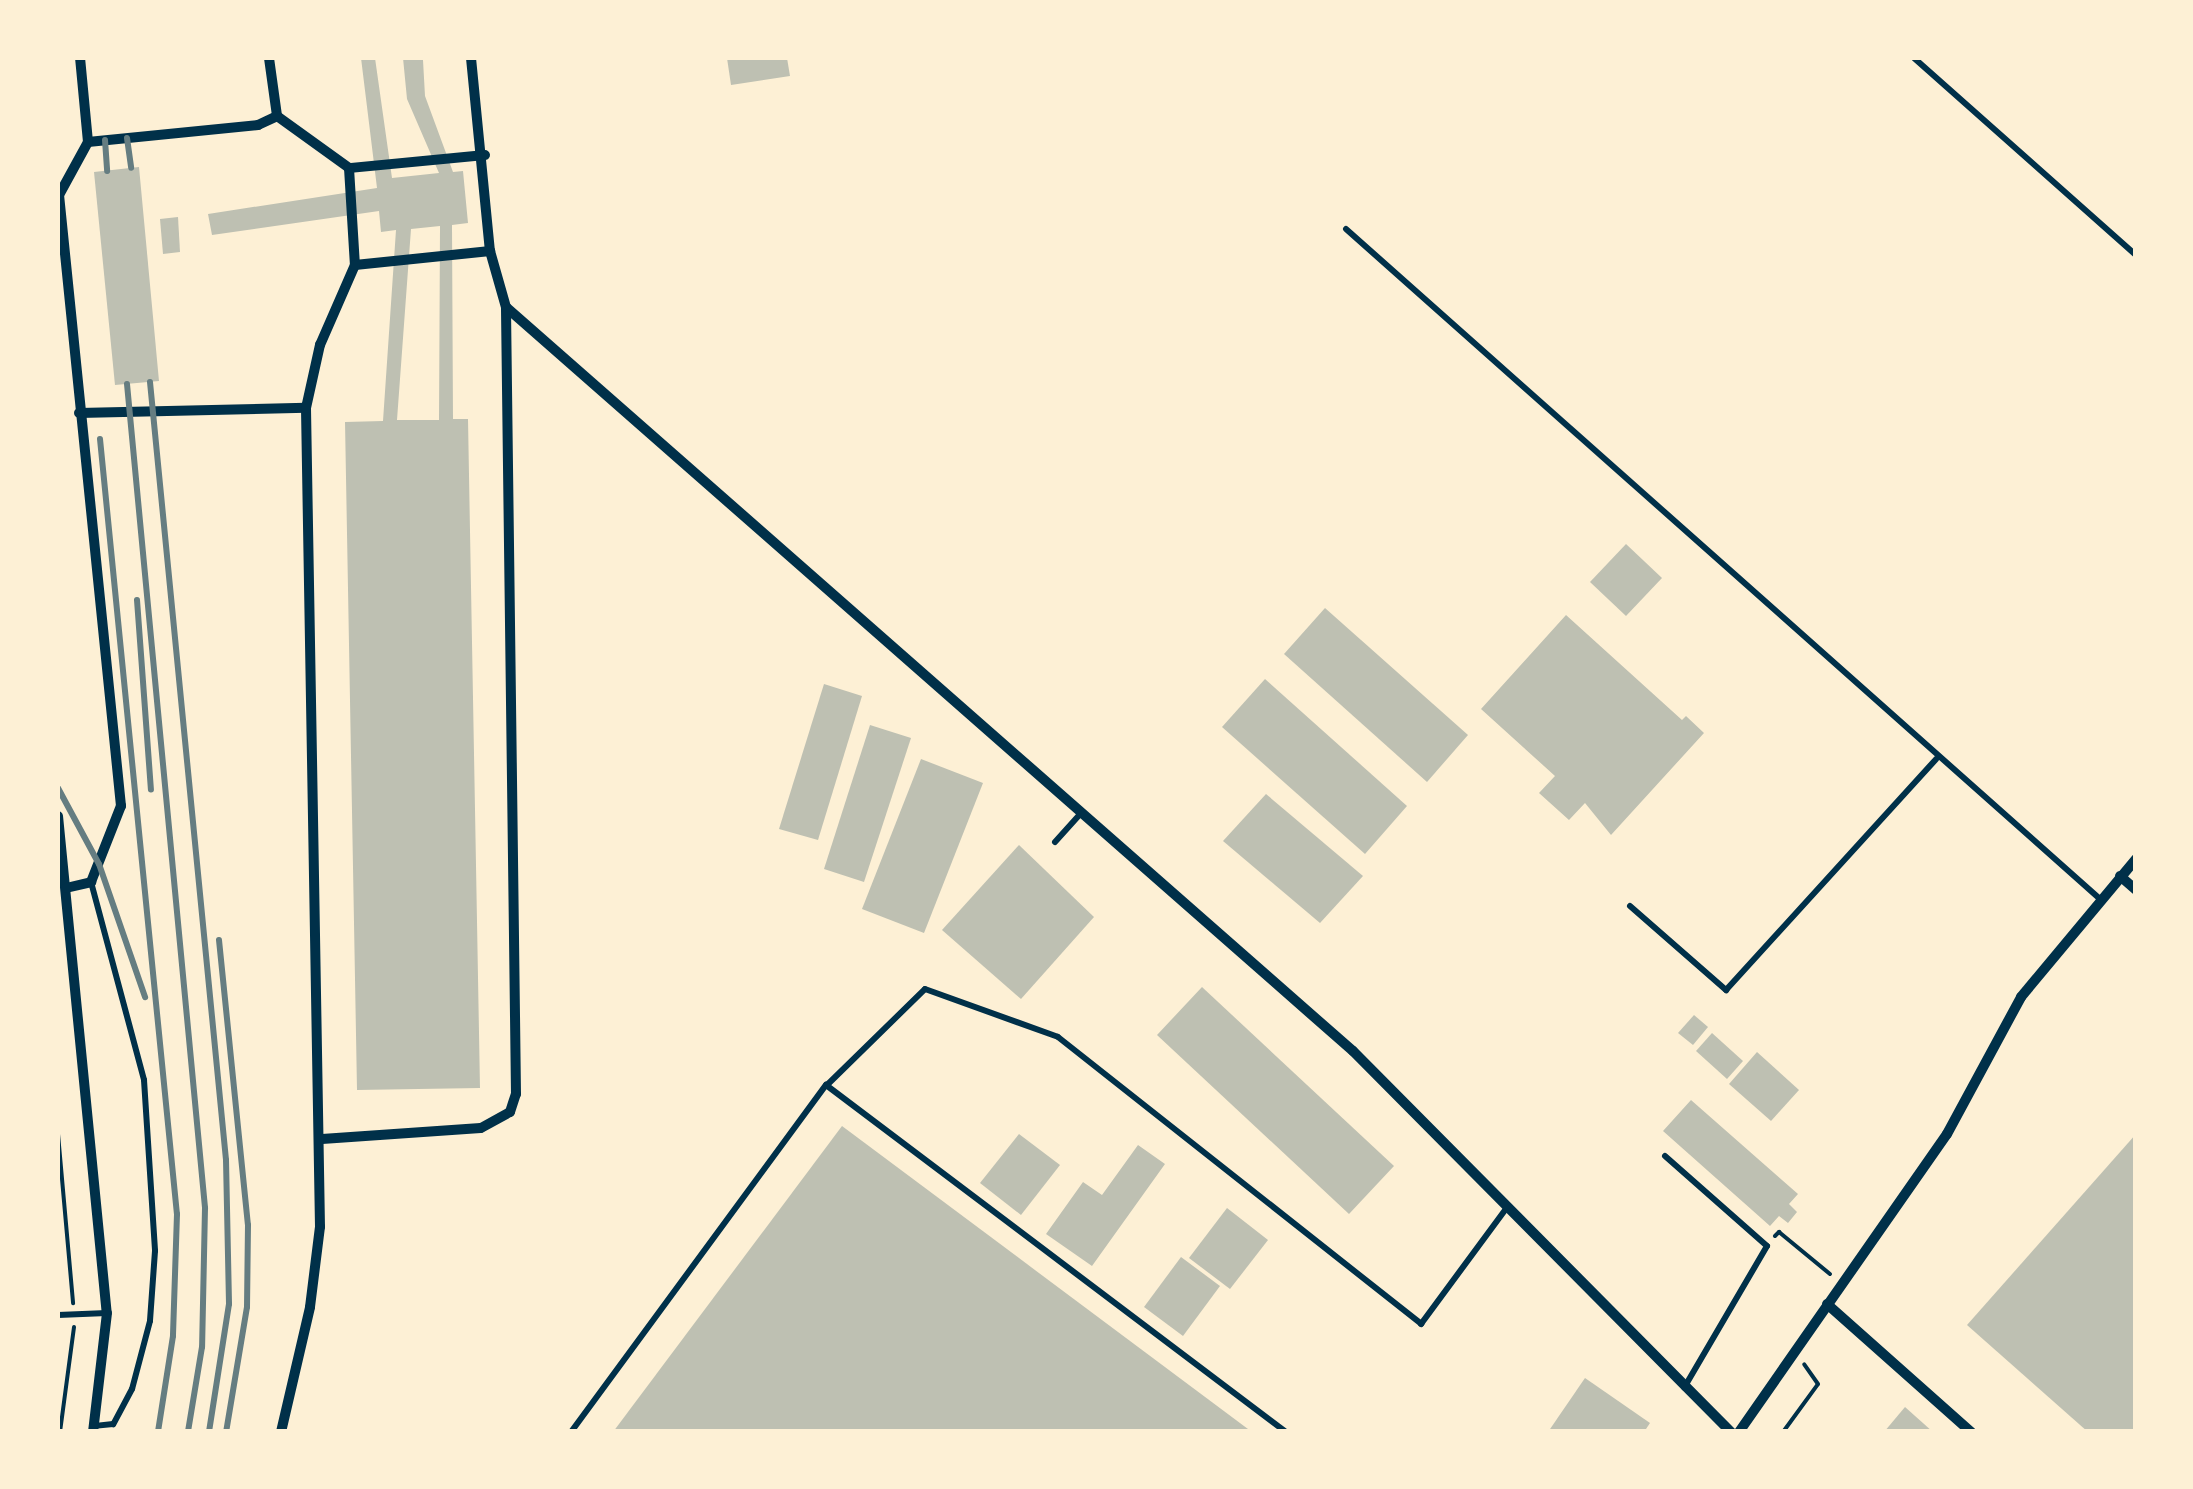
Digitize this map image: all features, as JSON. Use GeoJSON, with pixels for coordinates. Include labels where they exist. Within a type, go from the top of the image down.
{"type":"FeatureCollection","features":[{"type":"Feature","properties":{"kind":"street"},"geometry":{"type":"LineString","coordinates":[[66,888],[91,882],[121,806],[59,196],[88,142],[80,58]]}},
{"type":"Feature","properties":{"kind":"street"},"geometry":{"type":"LineString","coordinates":[[269,58],[278,116],[349,168],[485,155]]}},
{"type":"Feature","properties":{"kind":"street"},"geometry":{"type":"LineString","coordinates":[[322,1138],[481,1128],[510,1112],[516,1094],[506,307],[490,251],[485,155],[470,58]]}},
{"type":"Feature","properties":{"kind":"street"},"geometry":{"type":"LineString","coordinates":[[88,142],[258,125],[278,116]]}},
{"type":"Feature","properties":{"kind":"street"},"geometry":{"type":"LineString","coordinates":[[281,1432],[310,1307],[322,1138],[306,408],[320,345],[355,265],[349,168]]}},
{"type":"Feature","properties":{"kind":"street"},"geometry":{"type":"LineString","coordinates":[[355,265],[490,251]]}},
{"type":"Feature","properties":{"kind":"street"},"geometry":{"type":"LineString","coordinates":[[506,307],[1353,1051],[1509,1205],[1683,1389],[1735,1432],[1946,1134],[2021,997],[2136,859]]}},
{"type":"Feature","properties":{"kind":"street"},"geometry":{"type":"LineString","coordinates":[[79,413],[306,408]]}},
{"type":"Feature","properties":{"kind":"street"},"geometry":{"type":"LineString","coordinates":[[58,816],[107,1313],[94,1429]]}},
{"type":"Feature","properties":{"kind":"street"},"geometry":{"type":"LineString","coordinates":[[2120,876],[2136,890]]}},
{"type":"Feature","properties":{"kind":"street"},"geometry":{"type":"LineString","coordinates":[[1826,1304],[1971,1432]]}},
{"type":"Feature","properties":{"kind":"lane"},"geometry":{"type":"LineString","coordinates":[[1914,58],[2136,255]]}},
{"type":"Feature","properties":{"kind":"lane"},"geometry":{"type":"LineString","coordinates":[[1346,229],[1936,759],[2100,900]]}},
{"type":"Feature","properties":{"kind":"lane"},"geometry":{"type":"LineString","coordinates":[[1630,906],[1726,990],[1936,759]]}},
{"type":"Feature","properties":{"kind":"lane"},"geometry":{"type":"LineString","coordinates":[[1055,842],[1082,812]]}},
{"type":"Feature","properties":{"kind":"lane"},"geometry":{"type":"LineString","coordinates":[[91,882],[144,1080],[155,1251],[150,1321],[132,1389],[113,1424],[94,1429]]}},
{"type":"Feature","properties":{"kind":"lane"},"geometry":{"type":"LineString","coordinates":[[571,1432],[827,1085],[925,988],[1058,1038],[1420,1324],[1509,1205]]}},
{"type":"Feature","properties":{"kind":"lane"},"geometry":{"type":"LineString","coordinates":[[827,1085],[1286,1432]]}},
{"type":"Feature","properties":{"kind":"lane"},"geometry":{"type":"LineString","coordinates":[[1665,1156],[1766,1246],[1683,1389]]}},
{"type":"Feature","properties":{"kind":"lane"},"geometry":{"type":"LineString","coordinates":[[58,1315],[107,1313]]}},
{"type":"Feature","properties":{"kind":"path"},"geometry":{"type":"LineString","coordinates":[[58,1134],[74,1314],[60,1432]]}},
{"type":"Feature","properties":{"kind":"path"},"geometry":{"type":"LineString","coordinates":[[1766,1246],[1779,1232],[1841,1283]]}},
{"type":"Feature","properties":{"kind":"path"},"geometry":{"type":"LineString","coordinates":[[1784,1432],[1818,1384],[1792,1355]]}},
{"type":"Feature","properties":{"kind":"building"},"geometry":{"type":"Polygon","coordinates":[[[361,58],[375,58],[392,178],[439,173],[407,99],[403,58],[423,60],[425,96],[453,172],[463,171],[468,223],[452,225],[453,419],[468,419],[480,1088],[357,1090],[345,422],[383,421],[396,230],[381,232],[379,211],[212,235],[208,214],[377,188],[361,58]],[[440,226],[411,229],[397,420],[439,420],[440,226]]]}},
{"type":"Feature","properties":{"kind":"building"},"geometry":{"type":"Polygon","coordinates":[[[727,58],[787,58],[790,76],[731,85],[727,58]]]}},
{"type":"Feature","properties":{"kind":"building"},"geometry":{"type":"Polygon","coordinates":[[[139,167],[159,381],[115,385],[94,172],[139,167]]]}},
{"type":"Feature","properties":{"kind":"building"},"geometry":{"type":"Polygon","coordinates":[[[178,217],[180,252],[163,254],[160,219],[178,217]]]}},
{"type":"Feature","properties":{"kind":"building"},"geometry":{"type":"Polygon","coordinates":[[[1626,544],[1662,578],[1626,616],[1590,582],[1626,544]]]}},
{"type":"Feature","properties":{"kind":"building"},"geometry":{"type":"Polygon","coordinates":[[[1325,608],[1468,735],[1427,782],[1284,654],[1325,608]]]}},
{"type":"Feature","properties":{"kind":"building"},"geometry":{"type":"Polygon","coordinates":[[[1566,615],[1682,720],[1686,716],[1704,733],[1611,835],[1585,803],[1569,820],[1539,793],[1555,776],[1481,709],[1566,615]]]}},
{"type":"Feature","properties":{"kind":"building"},"geometry":{"type":"Polygon","coordinates":[[[1265,679],[1407,806],[1365,854],[1222,727],[1265,679]]]}},
{"type":"Feature","properties":{"kind":"building"},"geometry":{"type":"Polygon","coordinates":[[[824,684],[862,696],[818,840],[779,829],[824,684]]]}},
{"type":"Feature","properties":{"kind":"building"},"geometry":{"type":"Polygon","coordinates":[[[870,725],[911,738],[864,882],[824,869],[870,725]]]}},
{"type":"Feature","properties":{"kind":"building"},"geometry":{"type":"Polygon","coordinates":[[[921,759],[983,783],[924,933],[862,909],[921,759]]]}},
{"type":"Feature","properties":{"kind":"building"},"geometry":{"type":"Polygon","coordinates":[[[1266,794],[1363,876],[1320,923],[1223,841],[1266,794]]]}},
{"type":"Feature","properties":{"kind":"building"},"geometry":{"type":"Polygon","coordinates":[[[1019,845],[1094,917],[1021,999],[942,930],[1019,845]]]}},
{"type":"Feature","properties":{"kind":"building"},"geometry":{"type":"Polygon","coordinates":[[[1202,987],[1394,1166],[1349,1214],[1157,1035],[1202,987]]]}},
{"type":"Feature","properties":{"kind":"building"},"geometry":{"type":"Polygon","coordinates":[[[1694,1015],[1708,1027],[1693,1045],[1678,1033],[1694,1015]]]}},
{"type":"Feature","properties":{"kind":"building"},"geometry":{"type":"Polygon","coordinates":[[[1712,1033],[1743,1061],[1727,1079],[1696,1051],[1712,1033]]]}},
{"type":"Feature","properties":{"kind":"building"},"geometry":{"type":"Polygon","coordinates":[[[1757,1052],[1799,1090],[1771,1121],[1729,1084],[1757,1052]]]}},
{"type":"Feature","properties":{"kind":"building"},"geometry":{"type":"Polygon","coordinates":[[[1691,1100],[1798,1194],[1789,1204],[1797,1212],[1788,1223],[1779,1216],[1770,1226],[1663,1131],[1691,1100]]]}},
{"type":"Feature","properties":{"kind":"building"},"geometry":{"type":"Polygon","coordinates":[[[842,1126],[1252,1432],[613,1432],[842,1126]]]}},
{"type":"Feature","properties":{"kind":"building"},"geometry":{"type":"Polygon","coordinates":[[[1019,1134],[1060,1165],[1021,1215],[980,1183],[1019,1134]]]}},
{"type":"Feature","properties":{"kind":"building"},"geometry":{"type":"Polygon","coordinates":[[[2136,1134],[2136,1432],[2088,1432],[1967,1325],[2136,1134]]]}},
{"type":"Feature","properties":{"kind":"building"},"geometry":{"type":"Polygon","coordinates":[[[1138,1145],[1165,1164],[1092,1266],[1046,1234],[1083,1182],[1102,1195],[1138,1145]]]}},
{"type":"Feature","properties":{"kind":"building"},"geometry":{"type":"Polygon","coordinates":[[[1227,1208],[1268,1240],[1230,1289],[1189,1258],[1227,1208]]]}},
{"type":"Feature","properties":{"kind":"building"},"geometry":{"type":"Polygon","coordinates":[[[1181,1257],[1220,1286],[1183,1336],[1144,1307],[1181,1257]]]}},
{"type":"Feature","properties":{"kind":"building"},"geometry":{"type":"Polygon","coordinates":[[[1585,1378],[1650,1423],[1644,1432],[1548,1432],[1585,1378]]]}},
{"type":"Feature","properties":{"kind":"building"},"geometry":{"type":"Polygon","coordinates":[[[1905,1407],[1933,1432],[1884,1432],[1905,1407]]]}},
{"type":"Feature","properties":{"kind":"railway"},"geometry":{"type":"LineString","coordinates":[[127,138],[131,168]]}},
{"type":"Feature","properties":{"kind":"railway"},"geometry":{"type":"LineString","coordinates":[[105,140],[107,171]]}},
{"type":"Feature","properties":{"kind":"railway"},"geometry":{"type":"LineString","coordinates":[[150,382],[226,1160],[229,1304],[209,1432]]}},
{"type":"Feature","properties":{"kind":"railway"},"geometry":{"type":"LineString","coordinates":[[127,384],[205,1208],[202,1347],[188,1432]]}},
{"type":"Feature","properties":{"kind":"railway"},"geometry":{"type":"LineString","coordinates":[[100,439],[177,1214],[173,1336],[158,1432]]}},
{"type":"Feature","properties":{"kind":"railway"},"geometry":{"type":"LineString","coordinates":[[137,600],[151,789]]}},
{"type":"Feature","properties":{"kind":"railway"},"geometry":{"type":"LineString","coordinates":[[58,788],[99,864],[145,997]]}},
{"type":"Feature","properties":{"kind":"railway"},"geometry":{"type":"LineString","coordinates":[[219,940],[248,1225],[247,1307],[226,1432]]}}]}
